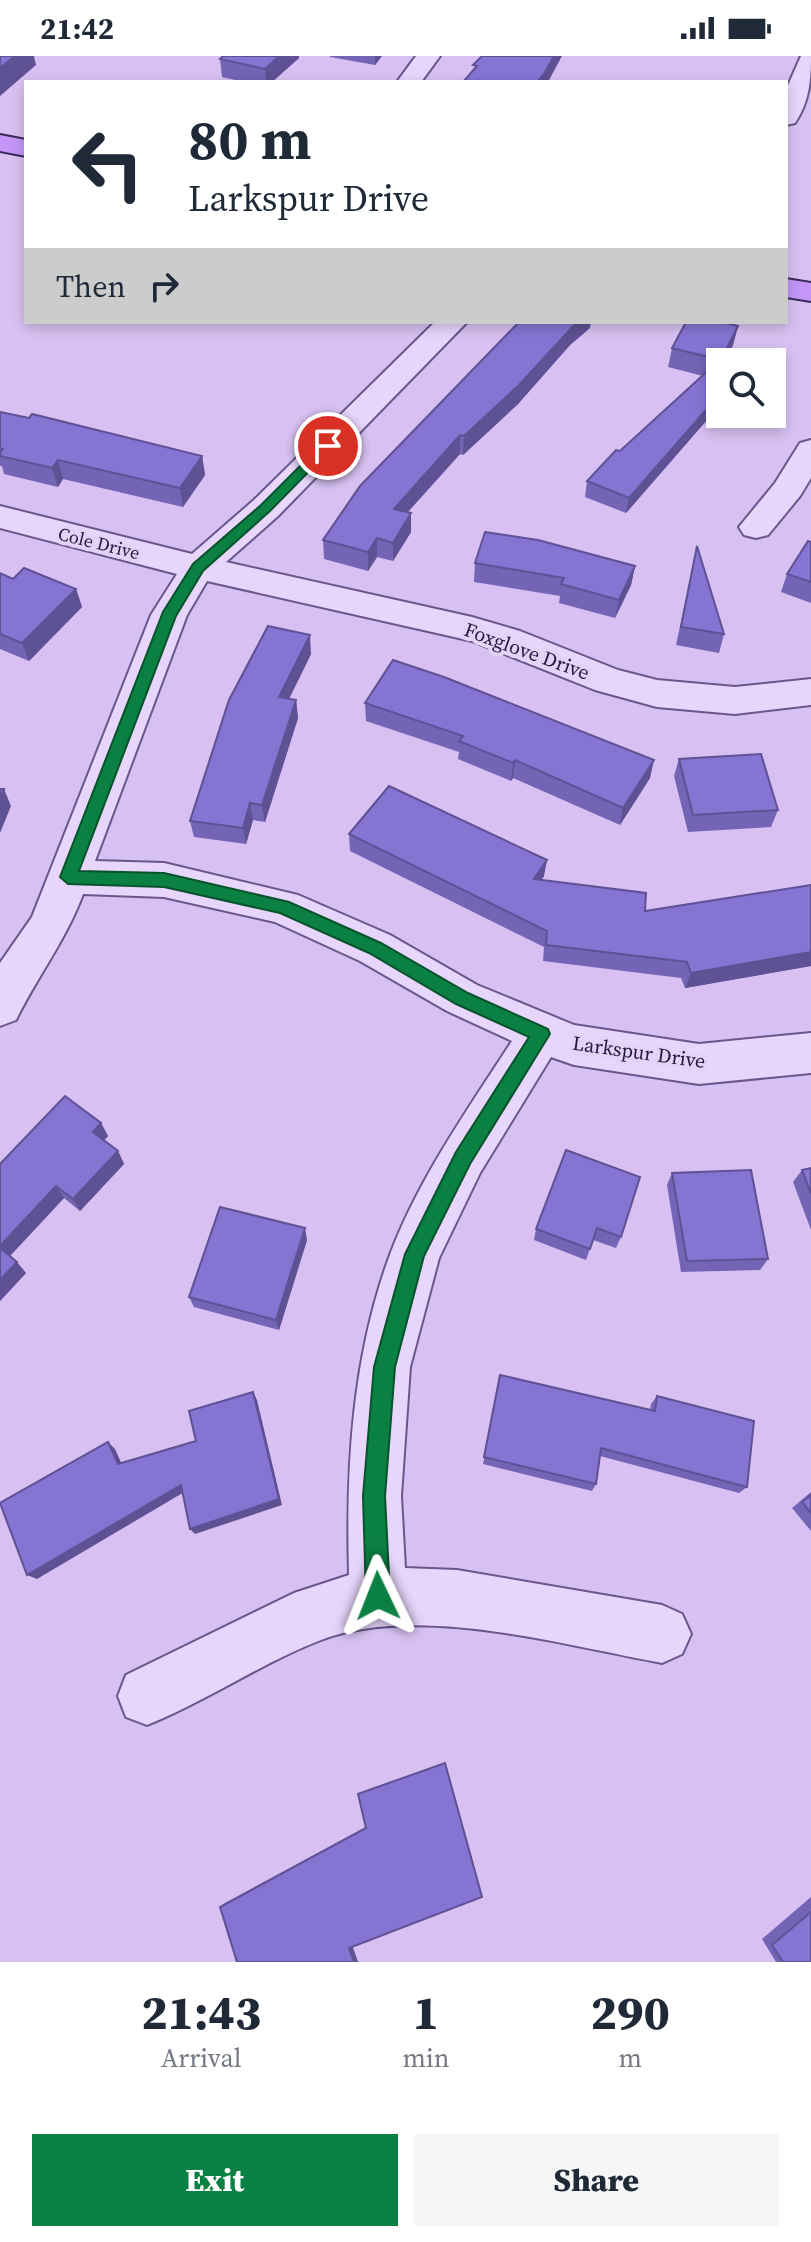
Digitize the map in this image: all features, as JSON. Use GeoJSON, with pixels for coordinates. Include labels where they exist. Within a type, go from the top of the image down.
{"type":"FeatureCollection","features":[{"type":"Feature","properties":{"kind":"main road"},"geometry":{"type":"LineString","coordinates":[[0,143],[24,148]]}},
{"type":"Feature","properties":{"kind":"main road"},"geometry":{"type":"LineString","coordinates":[[788,288],[811,292]]}},
{"type":"Feature","properties":{"kind":"street"},"geometry":{"type":"LineString","coordinates":[[410,80],[428,56]]}},
{"type":"Feature","properties":{"kind":"street"},"geometry":{"type":"LineString","coordinates":[[788,114],[811,62]]}},
{"type":"Feature","properties":{"kind":"street"},"geometry":{"type":"LineString","coordinates":[[0,1007],[13,979],[50,925],[162,630],[198,568],[266,508],[450,324]]}},
{"type":"Feature","properties":{"kind":"street"},"geometry":{"type":"LineString","coordinates":[[756,527],[788,489],[811,450]]}},
{"type":"Feature","properties":{"kind":"street","name":"Cole Drive"},"geometry":{"type":"LineString","coordinates":[[0,517],[198,568]]}},
{"type":"Feature","properties":{"kind":"street","name":"Foxglove Drive"},"geometry":{"type":"LineString","coordinates":[[198,568],[473,629],[522,645],[605,680],[645,691],[716,701],[787,698],[811,692]]}},
{"type":"Feature","properties":{"kind":"street","name":"Larkspur Drive"},"geometry":{"type":"LineString","coordinates":[[68,877],[164,880],[283,907],[375,948],[462,998],[541,1034],[574,1045],[699,1064],[811,1053]]}},
{"type":"Feature","properties":{"kind":"street"},"geometry":{"type":"LineString","coordinates":[[378,1596],[374,1496],[384,1367],[415,1254],[463,1158],[541,1034]]}},
{"type":"Feature","properties":{"kind":"street"},"geometry":{"type":"LineString","coordinates":[[147,1696],[314,1613],[378,1596],[457,1598],[662,1634]]}},
{"type":"Feature","properties":{"kind":"building"},"geometry":{"type":"Polygon","coordinates":[[[0,56],[15,56],[0,68],[0,56]]]}},
{"type":"Feature","properties":{"kind":"building"},"geometry":{"type":"Polygon","coordinates":[[[223,56],[279,56],[265,69],[220,59],[223,56]]]}},
{"type":"Feature","properties":{"kind":"building"},"geometry":{"type":"Polygon","coordinates":[[[482,56],[554,56],[539,80],[465,80],[477,66],[473,65],[482,56]]]}},
{"type":"Feature","properties":{"kind":"building"},"geometry":{"type":"Polygon","coordinates":[[[517,324],[575,324],[519,385],[464,436],[460,435],[394,509],[411,513],[393,543],[377,538],[368,552],[323,540],[360,486],[517,324]]]}},
{"type":"Feature","properties":{"kind":"building"},"geometry":{"type":"Polygon","coordinates":[[[685,324],[738,326],[727,348],[706,348],[706,356],[672,348],[685,324]]]}},
{"type":"Feature","properties":{"kind":"building"},"geometry":{"type":"Polygon","coordinates":[[[706,372],[706,410],[629,498],[587,481],[616,450],[620,451],[706,372]]]}},
{"type":"Feature","properties":{"kind":"building"},"geometry":{"type":"Polygon","coordinates":[[[0,412],[29,418],[32,414],[202,456],[180,488],[58,460],[52,468],[0,456],[3,449],[0,448],[0,412]]]}},
{"type":"Feature","properties":{"kind":"building"},"geometry":{"type":"Polygon","coordinates":[[[485,532],[538,540],[635,566],[619,600],[561,584],[564,578],[475,563],[485,532]]]}},
{"type":"Feature","properties":{"kind":"building"},"geometry":{"type":"Polygon","coordinates":[[[808,541],[811,542],[811,582],[787,574],[808,541]]]}},
{"type":"Feature","properties":{"kind":"building"},"geometry":{"type":"Polygon","coordinates":[[[697,546],[724,634],[681,627],[697,546]]]}},
{"type":"Feature","properties":{"kind":"building"},"geometry":{"type":"Polygon","coordinates":[[[24,568],[76,589],[22,643],[0,634],[0,573],[13,579],[24,568]]]}},
{"type":"Feature","properties":{"kind":"building"},"geometry":{"type":"Polygon","coordinates":[[[268,626],[310,635],[279,697],[296,700],[262,805],[250,803],[243,828],[190,821],[229,700],[268,626]]]}},
{"type":"Feature","properties":{"kind":"building"},"geometry":{"type":"Polygon","coordinates":[[[393,660],[654,760],[623,808],[515,760],[513,763],[459,741],[463,736],[365,703],[393,660]]]}},
{"type":"Feature","properties":{"kind":"building"},"geometry":{"type":"Polygon","coordinates":[[[761,754],[778,810],[693,815],[679,759],[761,754]]]}},
{"type":"Feature","properties":{"kind":"building"},"geometry":{"type":"Polygon","coordinates":[[[389,786],[547,860],[534,879],[646,893],[645,911],[811,885],[811,952],[691,973],[687,962],[546,945],[547,931],[349,834],[389,786]]]}},
{"type":"Feature","properties":{"kind":"building"},"geometry":{"type":"Polygon","coordinates":[[[65,1096],[101,1123],[93,1132],[118,1151],[73,1199],[56,1186],[0,1246],[0,1164],[65,1096]]]}},
{"type":"Feature","properties":{"kind":"building"},"geometry":{"type":"Polygon","coordinates":[[[566,1150],[640,1177],[621,1237],[597,1228],[590,1249],[536,1229],[566,1150]]]}},
{"type":"Feature","properties":{"kind":"building"},"geometry":{"type":"Polygon","coordinates":[[[811,1168],[811,1194],[802,1170],[811,1168]]]}},
{"type":"Feature","properties":{"kind":"building"},"geometry":{"type":"Polygon","coordinates":[[[751,1170],[768,1259],[687,1261],[672,1173],[751,1170]]]}},
{"type":"Feature","properties":{"kind":"building"},"geometry":{"type":"Polygon","coordinates":[[[220,1207],[305,1228],[276,1320],[189,1297],[220,1207]]]}},
{"type":"Feature","properties":{"kind":"building"},"geometry":{"type":"Polygon","coordinates":[[[0,1248],[17,1262],[0,1280],[0,1248]]]}},
{"type":"Feature","properties":{"kind":"building"},"geometry":{"type":"Polygon","coordinates":[[[500,1375],[655,1411],[657,1396],[754,1421],[747,1487],[601,1448],[596,1484],[484,1457],[500,1375]]]}},
{"type":"Feature","properties":{"kind":"building"},"geometry":{"type":"Polygon","coordinates":[[[253,1392],[279,1499],[190,1529],[181,1485],[27,1575],[0,1503],[108,1442],[118,1464],[196,1441],[189,1411],[253,1392]]]}},
{"type":"Feature","properties":{"kind":"building"},"geometry":{"type":"Polygon","coordinates":[[[811,1495],[811,1513],[802,1502],[811,1495]]]}},
{"type":"Feature","properties":{"kind":"building"},"geometry":{"type":"Polygon","coordinates":[[[445,1763],[482,1897],[349,1948],[354,1962],[237,1962],[220,1907],[366,1828],[358,1794],[445,1763]]]}},
{"type":"Feature","properties":{"kind":"building"},"geometry":{"type":"Polygon","coordinates":[[[811,1912],[811,1962],[783,1962],[772,1945],[811,1912]]]}},
{"type":"Feature","properties":{"kind":"route"},"geometry":{"type":"LineString","coordinates":[[328,446],[266,508],[198,568],[169,615],[68,877],[164,880],[283,907],[375,948],[462,998],[541,1034],[463,1158],[415,1254],[384,1367],[374,1496],[378,1596]]}}]}
